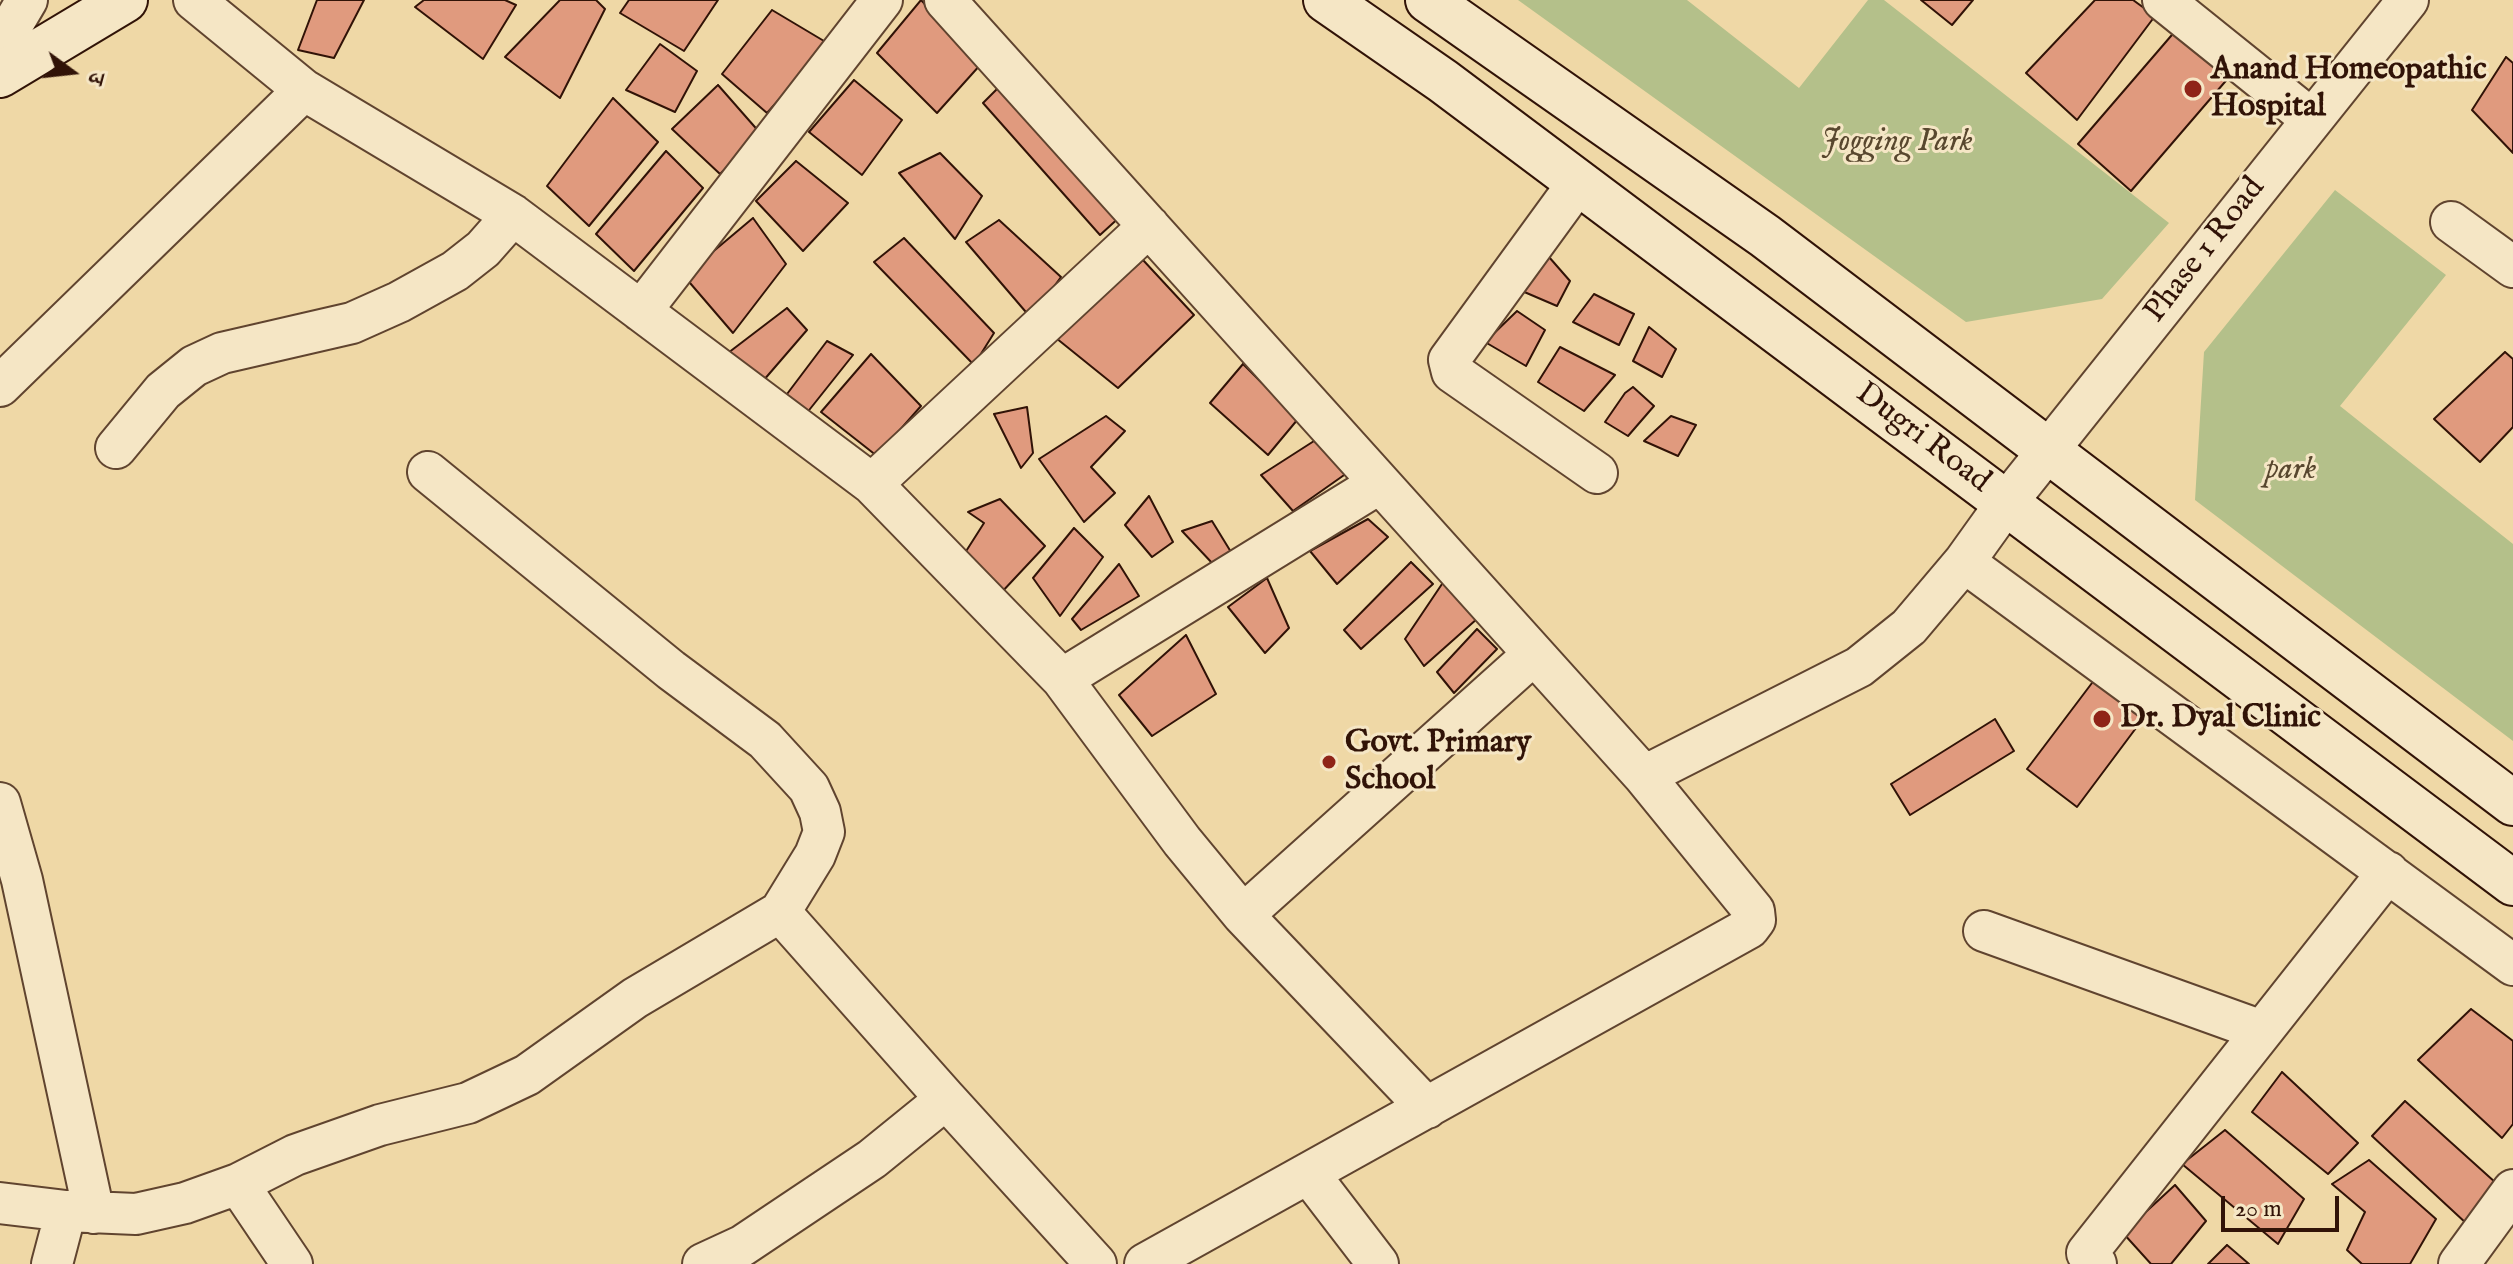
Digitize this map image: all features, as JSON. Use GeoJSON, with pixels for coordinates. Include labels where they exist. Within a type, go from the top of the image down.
{"type":"FeatureCollection","features":[{"type":"Feature","properties":{"kind":"street"},"geometry":{"type":"LineString","coordinates":[[0,46],[27,0]]}},
{"type":"Feature","properties":{"kind":"street"},"geometry":{"type":"LineString","coordinates":[[0,75],[125,0]]}},
{"type":"Feature","properties":{"kind":"street"},"geometry":{"type":"LineString","coordinates":[[194,0],[304,90],[513,215],[872,484],[1062,679],[1182,841],[1243,915],[1427,1108]]}},
{"type":"Feature","properties":{"kind":"street"},"geometry":{"type":"LineString","coordinates":[[641,311],[882,0]]}},
{"type":"Feature","properties":{"kind":"street"},"geometry":{"type":"LineString","coordinates":[[945,0],[1644,776],[1754,911],[1755,920],[1749,928],[1145,1264]]}},
{"type":"Feature","properties":{"kind":"street","name":"Dugri Road"},"geometry":{"type":"LineString","coordinates":[[1326,0],[1443,81],[2513,883]]}},
{"type":"Feature","properties":{"kind":"street","name":"Dugri Road"},"geometry":{"type":"LineString","coordinates":[[1428,0],[1765,236],[2513,803]]}},
{"type":"Feature","properties":{"kind":"street"},"geometry":{"type":"LineString","coordinates":[[2163,0],[2311,119]]}},
{"type":"Feature","properties":{"kind":"street","name":"Phase 1 Road"},"geometry":{"type":"LineString","coordinates":[[1644,776],[1859,667],[1909,627],[1964,562],[2007,502],[2408,0]]}},
{"type":"Feature","properties":{"kind":"street"},"geometry":{"type":"LineString","coordinates":[[0,386],[304,90]]}},
{"type":"Feature","properties":{"kind":"street"},"geometry":{"type":"LineString","coordinates":[[1578,183],[1449,360],[1452,372],[1597,473]]}},
{"type":"Feature","properties":{"kind":"street"},"geometry":{"type":"LineString","coordinates":[[116,448],[163,391],[194,366],[222,353],[352,323],[399,302],[455,271],[483,249],[513,215]]}},
{"type":"Feature","properties":{"kind":"street"},"geometry":{"type":"LineString","coordinates":[[2451,222],[2513,267]]}},
{"type":"Feature","properties":{"kind":"street"},"geometry":{"type":"LineString","coordinates":[[872,484],[1149,226]]}},
{"type":"Feature","properties":{"kind":"street"},"geometry":{"type":"LineString","coordinates":[[0,1203],[80,1212],[136,1214],[185,1203],[238,1184],[295,1155],[380,1125],[468,1103],[527,1075],[635,998],[780,912],[815,855],[824,832],[820,812],[809,788],[765,740],[671,670],[428,472]]}},
{"type":"Feature","properties":{"kind":"street"},"geometry":{"type":"LineString","coordinates":[[1062,679],[1380,483]]}},
{"type":"Feature","properties":{"kind":"street"},"geometry":{"type":"LineString","coordinates":[[1964,562],[2513,965]]}},
{"type":"Feature","properties":{"kind":"street"},"geometry":{"type":"LineString","coordinates":[[1243,915],[1534,654]]}},
{"type":"Feature","properties":{"kind":"street"},"geometry":{"type":"LineString","coordinates":[[0,803],[22,880],[80,1212],[52,1264]]}},
{"type":"Feature","properties":{"kind":"street"},"geometry":{"type":"LineString","coordinates":[[2096,1264],[2087,1253],[2388,872]]}},
{"type":"Feature","properties":{"kind":"street"},"geometry":{"type":"LineString","coordinates":[[780,912],[1096,1264]]}},
{"type":"Feature","properties":{"kind":"street"},"geometry":{"type":"LineString","coordinates":[[1984,931],[2262,1031]]}},
{"type":"Feature","properties":{"kind":"street"},"geometry":{"type":"LineString","coordinates":[[703,1264],[742,1246],[872,1159],[946,1099]]}},
{"type":"Feature","properties":{"kind":"street"},"geometry":{"type":"LineString","coordinates":[[1309,1174],[1378,1264]]}},
{"type":"Feature","properties":{"kind":"street"},"geometry":{"type":"LineString","coordinates":[[238,1184],[292,1264]]}},
{"type":"Feature","properties":{"kind":"street"},"geometry":{"type":"LineString","coordinates":[[2459,1264],[2513,1190]]}},
{"type":"Feature","properties":{"kind":"green space","name":"Jogging Park"},"geometry":{"type":"Polygon","coordinates":[[[1518,0],[1687,0],[1799,88],[1868,0],[1884,0],[2169,223],[2102,299],[1966,322],[1518,0]]]}},
{"type":"Feature","properties":{"kind":"green space","name":"park"},"geometry":{"type":"Polygon","coordinates":[[[2335,190],[2446,275],[2340,406],[2513,544],[2513,741],[2195,500],[2204,352],[2335,190]]]}},
{"type":"Feature","properties":{"kind":"building"},"geometry":{"type":"Polygon","coordinates":[[[317,0],[364,0],[334,58],[298,50],[317,0]]]}},
{"type":"Feature","properties":{"kind":"building"},"geometry":{"type":"Polygon","coordinates":[[[424,0],[505,0],[516,5],[483,59],[415,7],[424,0]]]}},
{"type":"Feature","properties":{"kind":"building"},"geometry":{"type":"Polygon","coordinates":[[[560,0],[596,0],[605,9],[560,98],[505,57],[560,0]]]}},
{"type":"Feature","properties":{"kind":"building"},"geometry":{"type":"Polygon","coordinates":[[[629,0],[718,0],[684,51],[620,13],[629,0]]]}},
{"type":"Feature","properties":{"kind":"building"},"geometry":{"type":"Polygon","coordinates":[[[921,0],[981,64],[937,113],[877,53],[921,0]]]}},
{"type":"Feature","properties":{"kind":"building"},"geometry":{"type":"Polygon","coordinates":[[[1921,0],[1973,0],[1952,25],[1921,0]]]}},
{"type":"Feature","properties":{"kind":"building"},"geometry":{"type":"Polygon","coordinates":[[[2095,0],[2133,0],[2155,16],[2077,120],[2026,73],[2095,0]]]}},
{"type":"Feature","properties":{"kind":"building"},"geometry":{"type":"Polygon","coordinates":[[[772,10],[829,44],[767,113],[722,74],[772,10]]]}},
{"type":"Feature","properties":{"kind":"building"},"geometry":{"type":"Polygon","coordinates":[[[2177,29],[2230,76],[2131,191],[2078,144],[2177,29]]]}},
{"type":"Feature","properties":{"kind":"building"},"geometry":{"type":"Polygon","coordinates":[[[660,44],[697,71],[675,112],[626,90],[660,44]]]}},
{"type":"Feature","properties":{"kind":"building"},"geometry":{"type":"Polygon","coordinates":[[[2506,57],[2513,63],[2513,153],[2472,110],[2506,57]]]}},
{"type":"Feature","properties":{"kind":"building"},"geometry":{"type":"Polygon","coordinates":[[[854,80],[902,120],[862,175],[809,132],[854,80]]]}},
{"type":"Feature","properties":{"kind":"building"},"geometry":{"type":"Polygon","coordinates":[[[718,85],[761,134],[720,174],[672,129],[718,85]]]}},
{"type":"Feature","properties":{"kind":"building"},"geometry":{"type":"Polygon","coordinates":[[[999,87],[1123,214],[1100,235],[983,103],[999,87]]]}},
{"type":"Feature","properties":{"kind":"building"},"geometry":{"type":"Polygon","coordinates":[[[613,98],[658,142],[589,226],[547,186],[613,98]]]}},
{"type":"Feature","properties":{"kind":"building"},"geometry":{"type":"Polygon","coordinates":[[[666,151],[703,188],[634,271],[596,234],[666,151]]]}},
{"type":"Feature","properties":{"kind":"building"},"geometry":{"type":"Polygon","coordinates":[[[940,153],[982,196],[955,239],[899,173],[940,153]]]}},
{"type":"Feature","properties":{"kind":"building"},"geometry":{"type":"Polygon","coordinates":[[[796,161],[848,203],[803,251],[756,201],[796,161]]]}},
{"type":"Feature","properties":{"kind":"building"},"geometry":{"type":"Polygon","coordinates":[[[753,218],[786,264],[733,333],[684,276],[753,218]]]}},
{"type":"Feature","properties":{"kind":"building"},"geometry":{"type":"Polygon","coordinates":[[[999,220],[1061,277],[1031,318],[966,242],[999,220]]]}},
{"type":"Feature","properties":{"kind":"building"},"geometry":{"type":"Polygon","coordinates":[[[904,238],[994,333],[974,365],[874,262],[904,238]]]}},
{"type":"Feature","properties":{"kind":"building"},"geometry":{"type":"Polygon","coordinates":[[[1549,257],[1570,281],[1557,306],[1515,288],[1549,257]]]}},
{"type":"Feature","properties":{"kind":"building"},"geometry":{"type":"Polygon","coordinates":[[[1143,260],[1194,315],[1118,388],[1056,338],[1143,260]]]}},
{"type":"Feature","properties":{"kind":"building"},"geometry":{"type":"Polygon","coordinates":[[[1594,294],[1634,314],[1619,345],[1573,322],[1594,294]]]}},
{"type":"Feature","properties":{"kind":"building"},"geometry":{"type":"Polygon","coordinates":[[[787,308],[807,330],[763,381],[728,353],[787,308]]]}},
{"type":"Feature","properties":{"kind":"building"},"geometry":{"type":"Polygon","coordinates":[[[1517,311],[1545,330],[1526,366],[1485,342],[1517,311]]]}},
{"type":"Feature","properties":{"kind":"building"},"geometry":{"type":"Polygon","coordinates":[[[1649,327],[1676,349],[1662,377],[1633,361],[1649,327]]]}},
{"type":"Feature","properties":{"kind":"building"},"geometry":{"type":"Polygon","coordinates":[[[827,341],[853,355],[806,414],[784,398],[827,341]]]}},
{"type":"Feature","properties":{"kind":"building"},"geometry":{"type":"Polygon","coordinates":[[[1560,347],[1615,375],[1584,411],[1538,382],[1560,347]]]}},
{"type":"Feature","properties":{"kind":"building"},"geometry":{"type":"Polygon","coordinates":[[[2505,352],[2513,359],[2513,427],[2480,462],[2434,419],[2505,352]]]}},
{"type":"Feature","properties":{"kind":"building"},"geometry":{"type":"Polygon","coordinates":[[[871,354],[921,406],[877,456],[821,412],[871,354]]]}},
{"type":"Feature","properties":{"kind":"building"},"geometry":{"type":"Polygon","coordinates":[[[1243,364],[1298,419],[1268,455],[1210,403],[1243,364]]]}},
{"type":"Feature","properties":{"kind":"building"},"geometry":{"type":"Polygon","coordinates":[[[1633,387],[1654,406],[1628,436],[1605,422],[1625,393],[1633,387]]]}},
{"type":"Feature","properties":{"kind":"building"},"geometry":{"type":"Polygon","coordinates":[[[1027,407],[1033,453],[1021,468],[994,414],[1027,407]]]}},
{"type":"Feature","properties":{"kind":"building"},"geometry":{"type":"Polygon","coordinates":[[[1106,416],[1125,431],[1091,467],[1115,493],[1084,522],[1039,459],[1106,416]]]}},
{"type":"Feature","properties":{"kind":"building"},"geometry":{"type":"Polygon","coordinates":[[[1671,416],[1696,425],[1678,456],[1644,441],[1671,416]]]}},
{"type":"Feature","properties":{"kind":"building"},"geometry":{"type":"Polygon","coordinates":[[[1314,441],[1347,473],[1293,511],[1261,475],[1314,441]]]}},
{"type":"Feature","properties":{"kind":"building"},"geometry":{"type":"Polygon","coordinates":[[[1149,496],[1173,542],[1152,557],[1125,525],[1149,496]]]}},
{"type":"Feature","properties":{"kind":"building"},"geometry":{"type":"Polygon","coordinates":[[[1000,499],[1045,546],[1000,594],[963,556],[984,523],[968,512],[1000,499]]]}},
{"type":"Feature","properties":{"kind":"building"},"geometry":{"type":"Polygon","coordinates":[[[1368,519],[1388,537],[1337,584],[1310,551],[1368,519]]]}},
{"type":"Feature","properties":{"kind":"building"},"geometry":{"type":"Polygon","coordinates":[[[1212,521],[1231,552],[1213,564],[1182,531],[1212,521]]]}},
{"type":"Feature","properties":{"kind":"building"},"geometry":{"type":"Polygon","coordinates":[[[1074,528],[1103,557],[1060,616],[1033,578],[1074,528]]]}},
{"type":"Feature","properties":{"kind":"building"},"geometry":{"type":"Polygon","coordinates":[[[1411,562],[1433,584],[1361,649],[1344,630],[1411,562]]]}},
{"type":"Feature","properties":{"kind":"building"},"geometry":{"type":"Polygon","coordinates":[[[1119,564],[1139,596],[1081,630],[1072,619],[1119,564]]]}},
{"type":"Feature","properties":{"kind":"building"},"geometry":{"type":"Polygon","coordinates":[[[1267,578],[1289,628],[1265,653],[1228,607],[1267,578]]]}},
{"type":"Feature","properties":{"kind":"building"},"geometry":{"type":"Polygon","coordinates":[[[1444,581],[1478,618],[1424,666],[1405,639],[1444,581]]]}},
{"type":"Feature","properties":{"kind":"building"},"geometry":{"type":"Polygon","coordinates":[[[1477,629],[1497,649],[1454,693],[1437,672],[1477,629]]]}},
{"type":"Feature","properties":{"kind":"building"},"geometry":{"type":"Polygon","coordinates":[[[1186,635],[1216,694],[1152,736],[1119,695],[1186,635]]]}},
{"type":"Feature","properties":{"kind":"building"},"geometry":{"type":"Polygon","coordinates":[[[2098,675],[2148,712],[2077,807],[2027,769],[2098,675]]]}},
{"type":"Feature","properties":{"kind":"building"},"geometry":{"type":"Polygon","coordinates":[[[1995,719],[2014,751],[1910,815],[1891,784],[1995,719]]]}},
{"type":"Feature","properties":{"kind":"building"},"geometry":{"type":"Polygon","coordinates":[[[2471,1009],[2513,1041],[2513,1124],[2502,1138],[2418,1060],[2471,1009]]]}},
{"type":"Feature","properties":{"kind":"building"},"geometry":{"type":"Polygon","coordinates":[[[2282,1072],[2358,1143],[2328,1174],[2252,1112],[2282,1072]]]}},
{"type":"Feature","properties":{"kind":"building"},"geometry":{"type":"Polygon","coordinates":[[[2405,1101],[2496,1183],[2467,1224],[2372,1136],[2405,1101]]]}},
{"type":"Feature","properties":{"kind":"building"},"geometry":{"type":"Polygon","coordinates":[[[2225,1130],[2304,1199],[2278,1244],[2182,1164],[2225,1130]]]}},
{"type":"Feature","properties":{"kind":"building"},"geometry":{"type":"Polygon","coordinates":[[[2369,1160],[2436,1219],[2410,1264],[2362,1264],[2347,1250],[2365,1212],[2332,1184],[2369,1160]]]}},
{"type":"Feature","properties":{"kind":"building"},"geometry":{"type":"Polygon","coordinates":[[[2175,1185],[2206,1221],[2171,1264],[2151,1264],[2123,1233],[2175,1185]]]}},
{"type":"Feature","properties":{"kind":"building"},"geometry":{"type":"Polygon","coordinates":[[[2227,1245],[2249,1264],[2208,1264],[2227,1245]]]}},
{"type":"Feature","properties":{"kind":"place","name":"Anand Homeopathic Hospital"},"geometry":{"type":"Point","coordinates":[2193,89]}},
{"type":"Feature","properties":{"kind":"place","name":"Dr. Dyal Clinic"},"geometry":{"type":"Point","coordinates":[2102,719]}},
{"type":"Feature","properties":{"kind":"place","name":"Govt. Primary School"},"geometry":{"type":"Point","coordinates":[1329,762]}}]}
